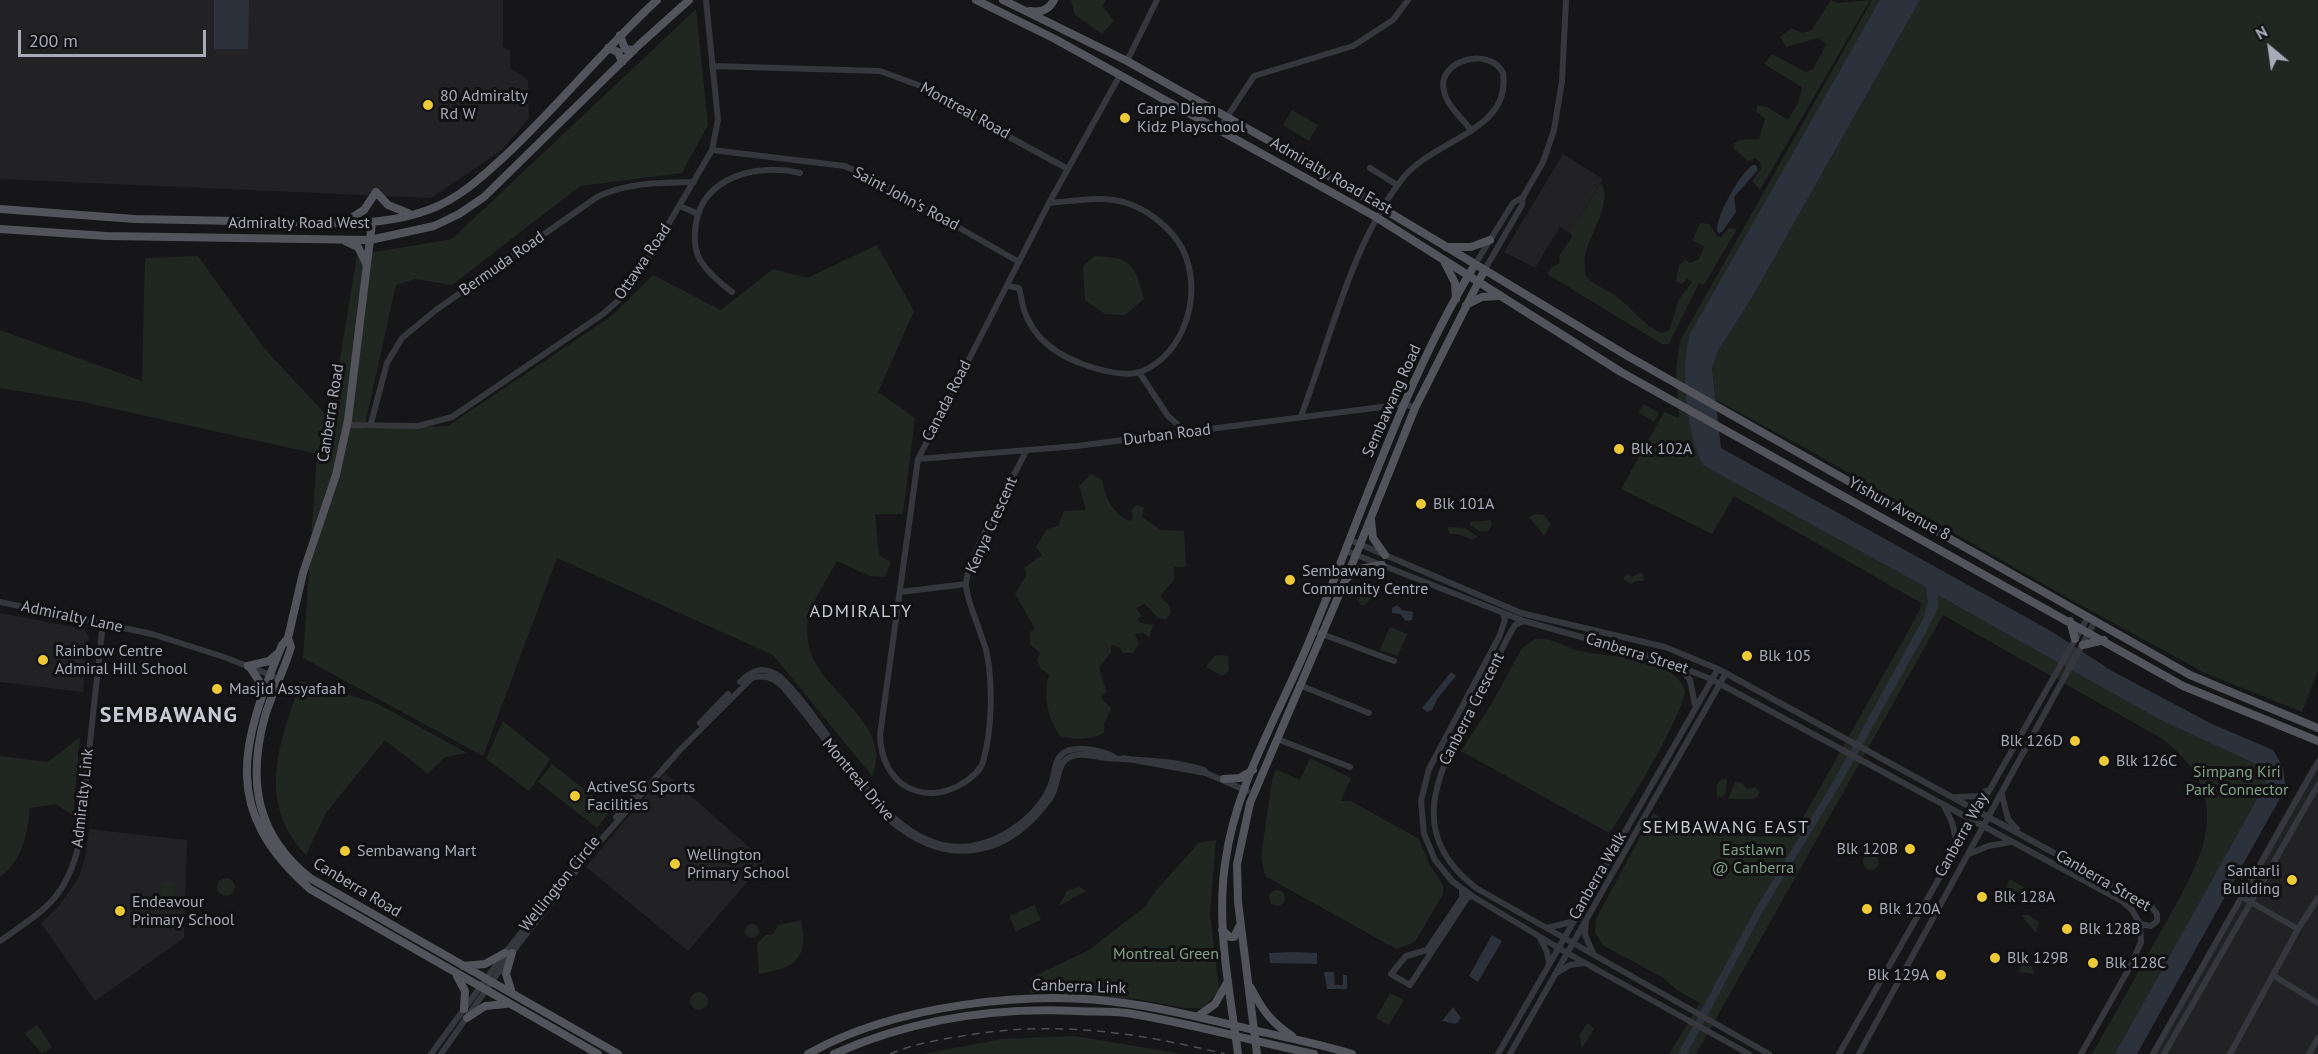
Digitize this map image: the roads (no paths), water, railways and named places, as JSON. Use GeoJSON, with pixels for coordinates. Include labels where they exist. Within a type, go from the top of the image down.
{"type":"FeatureCollection","features":[{"type":"Feature","properties":{"kind":"main road","name":"Admiralty Road West"},"geometry":{"type":"LineString","coordinates":[[0,209],[218,221],[342,223],[372,223],[428,210],[452,199],[476,183],[552,110],[620,35],[657,0]]}},
{"type":"Feature","properties":{"kind":"main road","name":"Admiralty Road West"},"geometry":{"type":"LineString","coordinates":[[0,229],[107,236],[370,240],[434,226],[469,209],[689,0]]}},
{"type":"Feature","properties":{"kind":"main road","name":"Admiralty Road East"},"geometry":{"type":"LineString","coordinates":[[976,0],[1120,75],[1376,217],[1477,283]]}},
{"type":"Feature","properties":{"kind":"main road","name":"Admiralty Road East"},"geometry":{"type":"LineString","coordinates":[[1003,0],[1127,61],[1383,206],[1484,271]]}},
{"type":"Feature","properties":{"kind":"main road"},"geometry":{"type":"LineString","coordinates":[[1023,10],[1038,12],[1048,8],[1054,0]]}},
{"type":"Feature","properties":{"kind":"main road"},"geometry":{"type":"LineString","coordinates":[[620,35],[620,41],[625,49],[634,50]]}},
{"type":"Feature","properties":{"kind":"main road"},"geometry":{"type":"LineString","coordinates":[[608,48],[618,52],[622,62]]}},
{"type":"Feature","properties":{"kind":"main road"},"geometry":{"type":"LineString","coordinates":[[552,110],[562,115],[576,109]]}},
{"type":"Feature","properties":{"kind":"main road"},"geometry":{"type":"LineString","coordinates":[[342,223],[364,210],[376,192],[396,210],[412,214]]}},
{"type":"Feature","properties":{"kind":"main road"},"geometry":{"type":"LineString","coordinates":[[218,221],[221,232],[242,238]]}},
{"type":"Feature","properties":{"kind":"main road","name":"Canberra Road"},"geometry":{"type":"LineString","coordinates":[[372,223],[347,425],[336,475],[303,573],[288,638],[279,652],[255,715],[246,775],[249,800],[257,825],[268,846],[286,868],[310,889],[459,970],[490,979],[618,1054]]}},
{"type":"Feature","properties":{"kind":"main road"},"geometry":{"type":"LineString","coordinates":[[342,240],[358,247],[368,266]]}},
{"type":"Feature","properties":{"kind":"main road"},"geometry":{"type":"LineString","coordinates":[[1445,247],[1471,248],[1490,240]]}},
{"type":"Feature","properties":{"kind":"main road"},"geometry":{"type":"LineString","coordinates":[[1442,259],[1455,283],[1456,299]]}},
{"type":"Feature","properties":{"kind":"main road","name":"Sembawang Road"},"geometry":{"type":"LineString","coordinates":[[1257,1054],[1240,925],[1237,864],[1253,793],[1299,685],[1350,540],[1405,404],[1474,266]]}},
{"type":"Feature","properties":{"kind":"main road","name":"Sembawang Road"},"geometry":{"type":"LineString","coordinates":[[1238,1054],[1222,930],[1225,863],[1244,789],[1318,633],[1346,580],[1415,408],[1484,271]]}},
{"type":"Feature","properties":{"kind":"main road","name":"Yishun Avenue 8"},"geometry":{"type":"LineString","coordinates":[[1484,271],[1626,355],[2190,675],[2318,728]]}},
{"type":"Feature","properties":{"kind":"main road","name":"Yishun Avenue 8"},"geometry":{"type":"LineString","coordinates":[[1477,283],[1621,372],[2184,686],[2315,740]]}},
{"type":"Feature","properties":{"kind":"main road"},"geometry":{"type":"LineString","coordinates":[[1466,305],[1482,297],[1499,296]]}},
{"type":"Feature","properties":{"kind":"main road"},"geometry":{"type":"LineString","coordinates":[[1371,514],[1373,538],[1385,555]]}},
{"type":"Feature","properties":{"kind":"main road"},"geometry":{"type":"LineString","coordinates":[[1346,580],[1359,569],[1382,565]]}},
{"type":"Feature","properties":{"kind":"main road"},"geometry":{"type":"LineString","coordinates":[[2070,621],[2075,640]]}},
{"type":"Feature","properties":{"kind":"main road","name":"Canberra Road"},"geometry":{"type":"LineString","coordinates":[[288,638],[291,647],[265,717],[255,773],[264,821],[274,838],[296,867],[310,878],[459,970],[483,989],[598,1054]]}},
{"type":"Feature","properties":{"kind":"main road"},"geometry":{"type":"LineString","coordinates":[[2083,646],[2104,640]]}},
{"type":"Feature","properties":{"kind":"main road"},"geometry":{"type":"LineString","coordinates":[[261,695],[259,681],[249,666],[268,661],[279,652]]}},
{"type":"Feature","properties":{"kind":"main road"},"geometry":{"type":"LineString","coordinates":[[2315,740],[2318,750]]}},
{"type":"Feature","properties":{"kind":"main road"},"geometry":{"type":"LineString","coordinates":[[1224,779],[1240,778],[1253,770]]}},
{"type":"Feature","properties":{"kind":"main road"},"geometry":{"type":"LineString","coordinates":[[1222,930],[1234,937],[1240,925]]}},
{"type":"Feature","properties":{"kind":"main road"},"geometry":{"type":"LineString","coordinates":[[464,1008],[465,991],[459,970],[485,964],[509,953]]}},
{"type":"Feature","properties":{"kind":"main road"},"geometry":{"type":"LineString","coordinates":[[509,953],[506,974],[513,994]]}},
{"type":"Feature","properties":{"kind":"main road"},"geometry":{"type":"LineString","coordinates":[[1198,1016],[1215,1004],[1228,981]]}},
{"type":"Feature","properties":{"kind":"main road"},"geometry":{"type":"LineString","coordinates":[[1248,982],[1264,1013],[1274,1024],[1297,1038]]}},
{"type":"Feature","properties":{"kind":"main road","name":"Canberra Link"},"geometry":{"type":"LineString","coordinates":[[808,1054],[869,1027],[929,1010],[974,1003],[1036,998],[1128,1003],[1297,1038],[1352,1054]]}},
{"type":"Feature","properties":{"kind":"main road"},"geometry":{"type":"LineString","coordinates":[[467,1018],[484,1006],[510,1004]]}},
{"type":"Feature","properties":{"kind":"main road","name":"Canberra Link"},"geometry":{"type":"LineString","coordinates":[[834,1054],[874,1037],[923,1022],[975,1013],[1037,1009],[1125,1013],[1312,1054]]}},
{"type":"Feature","properties":{"kind":"main road"},"geometry":{"type":"LineString","coordinates":[[1220,1032],[1238,1054]]}},
{"type":"Feature","properties":{"kind":"street","name":"Ottawa Road"},"geometry":{"type":"LineString","coordinates":[[347,425],[371,423],[418,426],[452,417],[603,314],[620,298],[680,206],[712,150],[718,120],[706,0]]}},
{"type":"Feature","properties":{"kind":"street"},"geometry":{"type":"LineString","coordinates":[[1127,61],[1157,0]]}},
{"type":"Feature","properties":{"kind":"street"},"geometry":{"type":"LineString","coordinates":[[1218,129],[1254,76],[1353,46],[1393,20],[1408,0]]}},
{"type":"Feature","properties":{"kind":"street","name":"Sembawang Road"},"geometry":{"type":"LineString","coordinates":[[1484,271],[1522,205],[1523,197],[1543,162],[1554,129],[1562,81],[1566,0]]}},
{"type":"Feature","properties":{"kind":"street"},"geometry":{"type":"LineString","coordinates":[[1301,416],[1360,252],[1376,217],[1412,166],[1433,151],[1471,130],[1487,121],[1493,113],[1501,96],[1504,81],[1500,67],[1490,61],[1473,58],[1455,64],[1447,73],[1443,90],[1446,98],[1471,130]]}},
{"type":"Feature","properties":{"kind":"street","name":"Montreal Road"},"geometry":{"type":"LineString","coordinates":[[712,66],[875,70],[889,74],[929,89],[956,108],[1068,169]]}},
{"type":"Feature","properties":{"kind":"street","name":"Canada Road"},"geometry":{"type":"LineString","coordinates":[[883,762],[880,735],[918,459],[1049,203],[1120,75]]}},
{"type":"Feature","properties":{"kind":"street","name":"Saint John's Road"},"geometry":{"type":"LineString","coordinates":[[712,150],[845,166],[1019,262]]}},
{"type":"Feature","properties":{"kind":"street"},"geometry":{"type":"LineString","coordinates":[[769,172],[778,158]]}},
{"type":"Feature","properties":{"kind":"street"},"geometry":{"type":"LineString","coordinates":[[1370,168],[1397,185]]}},
{"type":"Feature","properties":{"kind":"street"},"geometry":{"type":"LineString","coordinates":[[732,292],[706,269],[698,258],[694,233],[698,214],[709,192],[726,179],[769,172],[800,173]]}},
{"type":"Feature","properties":{"kind":"street","name":"Bermuda Road"},"geometry":{"type":"LineString","coordinates":[[371,423],[392,353],[402,338],[436,310],[597,197],[632,184],[694,182]]}},
{"type":"Feature","properties":{"kind":"street","name":"Sembawang Road"},"geometry":{"type":"LineString","coordinates":[[1474,266],[1513,203],[1523,197]]}},
{"type":"Feature","properties":{"kind":"street"},"geometry":{"type":"LineString","coordinates":[[1008,286],[1019,288],[1024,311],[1044,342],[1074,362],[1103,371],[1139,372],[1157,362],[1172,347],[1187,320],[1191,285],[1189,268],[1182,248],[1168,229],[1143,210],[1125,202],[1107,200],[1049,203]]}},
{"type":"Feature","properties":{"kind":"street"},"geometry":{"type":"LineString","coordinates":[[680,206],[698,214]]}},
{"type":"Feature","properties":{"kind":"street"},"geometry":{"type":"LineString","coordinates":[[1139,372],[1168,416],[1187,432]]}},
{"type":"Feature","properties":{"kind":"street","name":"Durban Road"},"geometry":{"type":"LineString","coordinates":[[918,459],[1026,451],[1405,404],[1415,408]]}},
{"type":"Feature","properties":{"kind":"street","name":"Kenya Crescent"},"geometry":{"type":"LineString","coordinates":[[883,762],[902,784],[912,790],[932,792],[956,788],[973,776],[982,766],[989,725],[989,672],[987,654],[966,584],[973,561],[1026,451]]}},
{"type":"Feature","properties":{"kind":"street","name":"Canberra Street"},"geometry":{"type":"LineString","coordinates":[[1346,551],[1503,614],[1521,617],[1665,647],[1718,669],[2151,906],[2157,914],[2157,921],[2151,926],[2140,924],[2132,910],[2122,901],[1970,821],[1711,679],[1678,665],[1521,617],[1350,540]]}},
{"type":"Feature","properties":{"kind":"street"},"geometry":{"type":"LineString","coordinates":[[900,592],[966,584]]}},
{"type":"Feature","properties":{"kind":"street","name":"Admiralty Lane"},"geometry":{"type":"LineString","coordinates":[[0,602],[103,622],[188,645],[279,678]]}},
{"type":"Feature","properties":{"kind":"street","name":"Canberra Crescent"},"geometry":{"type":"LineString","coordinates":[[1503,614],[1504,627],[1429,769],[1421,801],[1424,834],[1435,860],[1462,890],[1558,948],[1749,1054]]}},
{"type":"Feature","properties":{"kind":"street","name":"Canberra Crescent"},"geometry":{"type":"LineString","coordinates":[[1521,617],[1507,639],[1437,779],[1434,805],[1436,832],[1450,863],[1476,888],[1769,1054]]}},
{"type":"Feature","properties":{"kind":"street","name":"Canberra Way"},"geometry":{"type":"LineString","coordinates":[[1859,1054],[2083,646],[2091,619]]}},
{"type":"Feature","properties":{"kind":"street","name":"Admiralty Link"},"geometry":{"type":"LineString","coordinates":[[0,941],[53,901],[73,870],[79,844],[103,622]]}},
{"type":"Feature","properties":{"kind":"street","name":"Canberra Way"},"geometry":{"type":"LineString","coordinates":[[1839,1054],[2059,667],[2075,640],[2086,630]]}},
{"type":"Feature","properties":{"kind":"street"},"geometry":{"type":"LineString","coordinates":[[1318,633],[1394,661]]}},
{"type":"Feature","properties":{"kind":"street"},"geometry":{"type":"LineString","coordinates":[[1678,665],[1690,680],[1695,706]]}},
{"type":"Feature","properties":{"kind":"street","name":"Canberra Walk"},"geometry":{"type":"LineString","coordinates":[[1498,1054],[1718,669]]}},
{"type":"Feature","properties":{"kind":"street","name":"Montreal Drive"},"geometry":{"type":"LineString","coordinates":[[764,673],[777,681],[789,694],[889,820],[912,837],[936,849],[973,850],[1013,835],[1038,813],[1051,797],[1067,755],[1123,758],[1206,773],[1224,779]]}},
{"type":"Feature","properties":{"kind":"street","name":"Wellington Circle"},"geometry":{"type":"LineString","coordinates":[[483,989],[592,844],[676,749],[747,675],[764,673]]}},
{"type":"Feature","properties":{"kind":"street","name":"Canberra Walk"},"geometry":{"type":"LineString","coordinates":[[1510,1054],[1726,673]]}},
{"type":"Feature","properties":{"kind":"street"},"geometry":{"type":"LineString","coordinates":[[1299,685],[1369,713]]}},
{"type":"Feature","properties":{"kind":"street"},"geometry":{"type":"LineString","coordinates":[[1276,739],[1350,767]]}},
{"type":"Feature","properties":{"kind":"street"},"geometry":{"type":"LineString","coordinates":[[2153,1054],[2318,762]]}},
{"type":"Feature","properties":{"kind":"street"},"geometry":{"type":"LineString","coordinates":[[1224,779],[1253,793]]}},
{"type":"Feature","properties":{"kind":"street"},"geometry":{"type":"LineString","coordinates":[[2164,1054],[2318,785]]}},
{"type":"Feature","properties":{"kind":"street"},"geometry":{"type":"LineString","coordinates":[[1952,796],[1979,796],[1989,788]]}},
{"type":"Feature","properties":{"kind":"street"},"geometry":{"type":"LineString","coordinates":[[2002,795],[2008,819],[2020,833]]}},
{"type":"Feature","properties":{"kind":"street"},"geometry":{"type":"LineString","coordinates":[[1944,806],[1956,832],[1957,845]]}},
{"type":"Feature","properties":{"kind":"street"},"geometry":{"type":"LineString","coordinates":[[1968,855],[1988,846],[2011,842]]}},
{"type":"Feature","properties":{"kind":"street"},"geometry":{"type":"LineString","coordinates":[[1462,890],[1462,898],[1427,950],[1406,956],[1391,974],[1410,985],[1467,898],[1472,896]]}},
{"type":"Feature","properties":{"kind":"street"},"geometry":{"type":"LineString","coordinates":[[2241,897],[2298,929]]}},
{"type":"Feature","properties":{"kind":"street"},"geometry":{"type":"LineString","coordinates":[[2230,1054],[2298,929],[2318,898]]}},
{"type":"Feature","properties":{"kind":"street"},"geometry":{"type":"LineString","coordinates":[[1588,913],[1585,935],[1595,955]]}},
{"type":"Feature","properties":{"kind":"street"},"geometry":{"type":"LineString","coordinates":[[1547,928],[1572,922]]}},
{"type":"Feature","properties":{"kind":"street"},"geometry":{"type":"LineString","coordinates":[[2081,1054],[2137,951],[2141,942],[2140,924]]}},
{"type":"Feature","properties":{"kind":"street"},"geometry":{"type":"LineString","coordinates":[[1539,937],[1547,952],[1549,963]]}},
{"type":"Feature","properties":{"kind":"street"},"geometry":{"type":"LineString","coordinates":[[1553,976],[1570,965],[1588,963]]}},
{"type":"Feature","properties":{"kind":"street"},"geometry":{"type":"LineString","coordinates":[[2274,976],[2318,1003]]}},
{"type":"Feature","properties":{"kind":"street"},"geometry":{"type":"LineString","coordinates":[[431,1054],[464,1008],[483,989]]}},
{"type":"Feature","properties":{"kind":"street"},"geometry":{"type":"LineString","coordinates":[[441,1054],[467,1018],[483,989]]}},
{"type":"Feature","properties":{"kind":"street"},"geometry":{"type":"LineString","coordinates":[[2309,1054],[2318,1038]]}},
{"type":"Feature","properties":{"kind":"railway"},"geometry":{"type":"LineString","coordinates":[[890,1054],[917,1045],[962,1036],[1030,1029],[1126,1034],[1225,1054]]}},
{"type":"Feature","properties":{"kind":"place","name":"80 Admiralty Rd W"},"geometry":{"type":"Point","coordinates":[428,105]}},
{"type":"Feature","properties":{"kind":"place","name":"Carpe Diem Kidz Playschool"},"geometry":{"type":"Point","coordinates":[1125,118]}},
{"type":"Feature","properties":{"kind":"place","name":"Blk 102A"},"geometry":{"type":"Point","coordinates":[1619,449]}},
{"type":"Feature","properties":{"kind":"place","name":"Blk 101A"},"geometry":{"type":"Point","coordinates":[1421,504]}},
{"type":"Feature","properties":{"kind":"place","name":"Sembawang Community Centre"},"geometry":{"type":"Point","coordinates":[1290,580]}},
{"type":"Feature","properties":{"kind":"place","name":"Blk 105"},"geometry":{"type":"Point","coordinates":[1747,656]}},
{"type":"Feature","properties":{"kind":"place","name":"Rainbow Centre Admiral Hill School"},"geometry":{"type":"Point","coordinates":[43,660]}},
{"type":"Feature","properties":{"kind":"place","name":"Masjid Assyafaah"},"geometry":{"type":"Point","coordinates":[217,689]}},
{"type":"Feature","properties":{"kind":"place","name":"Blk 126D"},"geometry":{"type":"Point","coordinates":[2075,741]}},
{"type":"Feature","properties":{"kind":"place","name":"Blk 126C"},"geometry":{"type":"Point","coordinates":[2104,761]}},
{"type":"Feature","properties":{"kind":"place","name":"ActiveSG Sports Facilities"},"geometry":{"type":"Point","coordinates":[575,796]}},
{"type":"Feature","properties":{"kind":"place","name":"Blk 120B"},"geometry":{"type":"Point","coordinates":[1910,849]}},
{"type":"Feature","properties":{"kind":"place","name":"Sembawang Mart"},"geometry":{"type":"Point","coordinates":[345,851]}},
{"type":"Feature","properties":{"kind":"place","name":"Wellington Primary School"},"geometry":{"type":"Point","coordinates":[675,864]}},
{"type":"Feature","properties":{"kind":"place","name":"Santarli Building"},"geometry":{"type":"Point","coordinates":[2292,880]}},
{"type":"Feature","properties":{"kind":"place","name":"Blk 128A"},"geometry":{"type":"Point","coordinates":[1982,897]}},
{"type":"Feature","properties":{"kind":"place","name":"Blk 120A"},"geometry":{"type":"Point","coordinates":[1867,909]}},
{"type":"Feature","properties":{"kind":"place","name":"Endeavour Primary School"},"geometry":{"type":"Point","coordinates":[120,911]}},
{"type":"Feature","properties":{"kind":"place","name":"Blk 128B"},"geometry":{"type":"Point","coordinates":[2067,929]}},
{"type":"Feature","properties":{"kind":"place","name":"Blk 129B"},"geometry":{"type":"Point","coordinates":[1995,958]}},
{"type":"Feature","properties":{"kind":"place","name":"Blk 128C"},"geometry":{"type":"Point","coordinates":[2093,963]}},
{"type":"Feature","properties":{"kind":"place","name":"Blk 129A"},"geometry":{"type":"Point","coordinates":[1941,975]}},
{"type":"Feature","properties":{"kind":"district","name":"ADMIRALTY"},"geometry":{"type":"Point","coordinates":[861,612]}},
{"type":"Feature","properties":{"kind":"district","name":"SEMBAWANG"},"geometry":{"type":"Point","coordinates":[169,716]}},
{"type":"Feature","properties":{"kind":"district","name":"SEMBAWANG EAST"},"geometry":{"type":"Point","coordinates":[1726,828]}},
{"type":"Feature","properties":{"kind":"park label","name":"Simpang Kiri Park Connector"},"geometry":{"type":"Point","coordinates":[2237,781]}},
{"type":"Feature","properties":{"kind":"park label","name":"Eastlawn @ Canberra"},"geometry":{"type":"Point","coordinates":[1753,859]}},
{"type":"Feature","properties":{"kind":"park label","name":"Montreal Green"},"geometry":{"type":"Point","coordinates":[1166,954]}}]}
